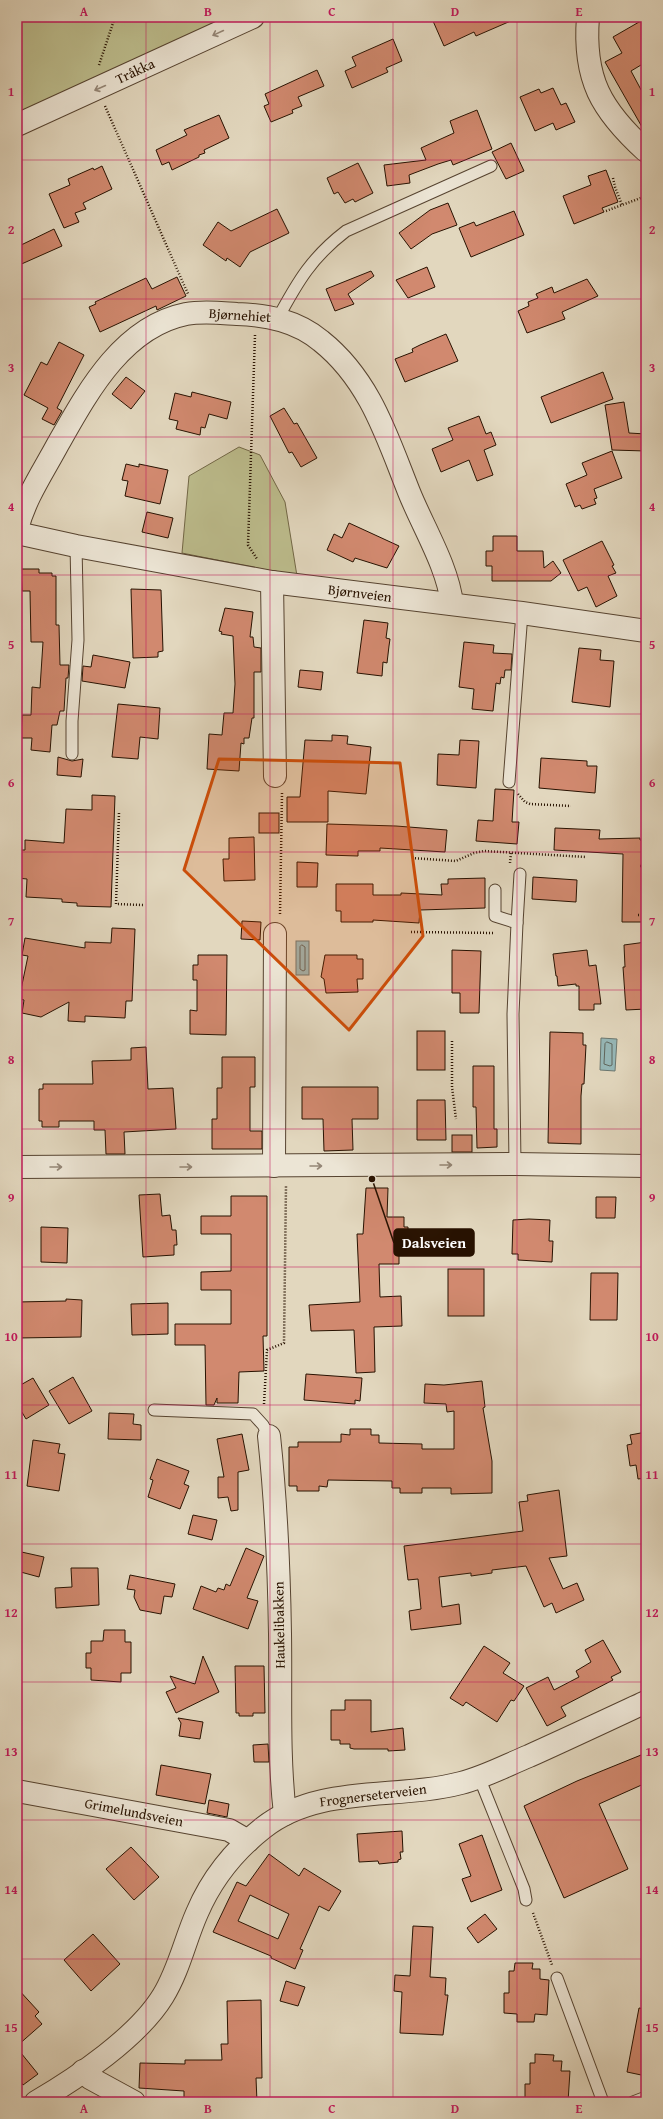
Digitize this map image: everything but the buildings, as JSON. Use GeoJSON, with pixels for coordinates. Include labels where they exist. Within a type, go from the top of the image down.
{"type":"FeatureCollection","features":[{"type":"Feature","properties":{"kind":"street","name":"Tråkka"},"geometry":{"type":"LineString","coordinates":[[17,125],[253,17]]}},
{"type":"Feature","properties":{"kind":"street"},"geometry":{"type":"LineString","coordinates":[[588,17],[587,48],[593,80],[610,113],[646,151]]}},
{"type":"Feature","properties":{"kind":"street","name":"Bjørnehiet"},"geometry":{"type":"LineString","coordinates":[[17,529],[26,502],[97,378],[130,344],[157,325],[171,319],[197,312],[256,314],[278,318],[293,324],[320,340],[347,366],[367,393],[386,429],[410,493],[448,582],[452,604]]}},
{"type":"Feature","properties":{"kind":"street","name":"Bjørnveien"},"geometry":{"type":"LineString","coordinates":[[17,533],[76,546],[272,582],[522,613],[646,631]]}},
{"type":"Feature","properties":{"kind":"street"},"geometry":{"type":"LineString","coordinates":[[272,582],[275,776]]}},
{"type":"Feature","properties":{"kind":"street"},"geometry":{"type":"LineString","coordinates":[[275,934],[280,1174]]}},
{"type":"Feature","properties":{"kind":"street"},"geometry":{"type":"LineString","coordinates":[[17,1167],[280,1174],[515,1164],[646,1166]]}},
{"type":"Feature","properties":{"kind":"street","name":"Haukelibakken"},"geometry":{"type":"LineString","coordinates":[[266,1431],[275,1496],[280,1633],[282,1779],[285,1814]]}},
{"type":"Feature","properties":{"kind":"street","name":"Frognerseterveien"},"geometry":{"type":"LineString","coordinates":[[36,2102],[83,2071],[133,2031],[156,2006],[170,1982],[206,1894],[215,1878],[248,1841],[262,1829],[300,1806],[330,1799],[426,1790],[479,1777],[646,1702]]}},
{"type":"Feature","properties":{"kind":"street","name":"Grimelundsveien"},"geometry":{"type":"LineString","coordinates":[[17,1791],[229,1830],[248,1841]]}},
{"type":"Feature","properties":{"kind":"street"},"geometry":{"type":"LineString","coordinates":[[83,2071],[90,2078],[134,2102]]}},
{"type":"Feature","properties":{"kind":"lane"},"geometry":{"type":"LineString","coordinates":[[278,318],[306,269],[333,241],[346,231],[491,166]]}},
{"type":"Feature","properties":{"kind":"lane"},"geometry":{"type":"LineString","coordinates":[[72,754],[72,721],[78,640],[76,546]]}},
{"type":"Feature","properties":{"kind":"lane"},"geometry":{"type":"LineString","coordinates":[[509,782],[522,613]]}},
{"type":"Feature","properties":{"kind":"lane"},"geometry":{"type":"LineString","coordinates":[[515,1164],[513,1014],[516,928],[520,874]]}},
{"type":"Feature","properties":{"kind":"lane"},"geometry":{"type":"LineString","coordinates":[[495,890],[495,916],[516,928]]}},
{"type":"Feature","properties":{"kind":"lane"},"geometry":{"type":"LineString","coordinates":[[154,1410],[253,1414],[266,1431]]}},
{"type":"Feature","properties":{"kind":"lane"},"geometry":{"type":"LineString","coordinates":[[479,1777],[524,1889],[526,1900]]}},
{"type":"Feature","properties":{"kind":"lane"},"geometry":{"type":"LineString","coordinates":[[557,1978],[603,2102]]}},
{"type":"Feature","properties":{"kind":"lane"},"geometry":{"type":"LineString","coordinates":[[633,2102],[646,2097]]}},
{"type":"Feature","properties":{"kind":"path"},"geometry":{"type":"LineString","coordinates":[[115,17],[98,67],[99,88],[197,312]]}},
{"type":"Feature","properties":{"kind":"path"},"geometry":{"type":"LineString","coordinates":[[614,178],[615,187],[622,205]]}},
{"type":"Feature","properties":{"kind":"path"},"geometry":{"type":"LineString","coordinates":[[606,211],[646,196]]}},
{"type":"Feature","properties":{"kind":"path"},"geometry":{"type":"LineString","coordinates":[[256,314],[248,545],[272,582]]}},
{"type":"Feature","properties":{"kind":"path"},"geometry":{"type":"LineString","coordinates":[[275,776],[282,793],[280,921],[275,934]]}},
{"type":"Feature","properties":{"kind":"path"},"geometry":{"type":"LineString","coordinates":[[509,782],[525,802],[571,806]]}},
{"type":"Feature","properties":{"kind":"path"},"geometry":{"type":"LineString","coordinates":[[119,813],[116,904],[143,905]]}},
{"type":"Feature","properties":{"kind":"path"},"geometry":{"type":"LineString","coordinates":[[412,858],[456,861],[474,853],[484,852],[586,857]]}},
{"type":"Feature","properties":{"kind":"path"},"geometry":{"type":"LineString","coordinates":[[640,866],[646,866]]}},
{"type":"Feature","properties":{"kind":"path"},"geometry":{"type":"LineString","coordinates":[[638,915],[646,915]]}},
{"type":"Feature","properties":{"kind":"path"},"geometry":{"type":"LineString","coordinates":[[411,932],[516,928]]}},
{"type":"Feature","properties":{"kind":"path"},"geometry":{"type":"LineString","coordinates":[[452,1041],[452,1087],[456,1119]]}},
{"type":"Feature","properties":{"kind":"path"},"geometry":{"type":"LineString","coordinates":[[266,1431],[267,1350],[284,1343],[280,1174]]}},
{"type":"Feature","properties":{"kind":"path"},"geometry":{"type":"LineString","coordinates":[[526,1900],[534,1915],[557,1978]]}},
{"type":"Feature","properties":{"kind":"highlighted area"},"geometry":{"type":"Polygon","coordinates":[[[219,759],[400,763],[423,936],[349,1030],[184,870],[219,759]]]}},
{"type":"Feature","properties":{"kind":"green space"},"geometry":{"type":"Polygon","coordinates":[[[17,17],[235,17],[17,116],[17,17]]]}},
{"type":"Feature","properties":{"kind":"green space"},"geometry":{"type":"Polygon","coordinates":[[[239,447],[260,455],[285,502],[297,576],[182,553],[189,476],[239,447]]]}},
{"type":"Feature","properties":{"kind":"water"},"geometry":{"type":"Polygon","coordinates":[[[296,941],[309,941],[309,975],[296,975],[296,941]]]}},
{"type":"Feature","properties":{"kind":"water"},"geometry":{"type":"Polygon","coordinates":[[[601,1038],[617,1039],[615,1071],[600,1070],[601,1038]]]}},
{"type":"Feature","properties":{"kind":"place","name":"Dalsveien"},"geometry":{"type":"Point","coordinates":[372,1179]}}]}
